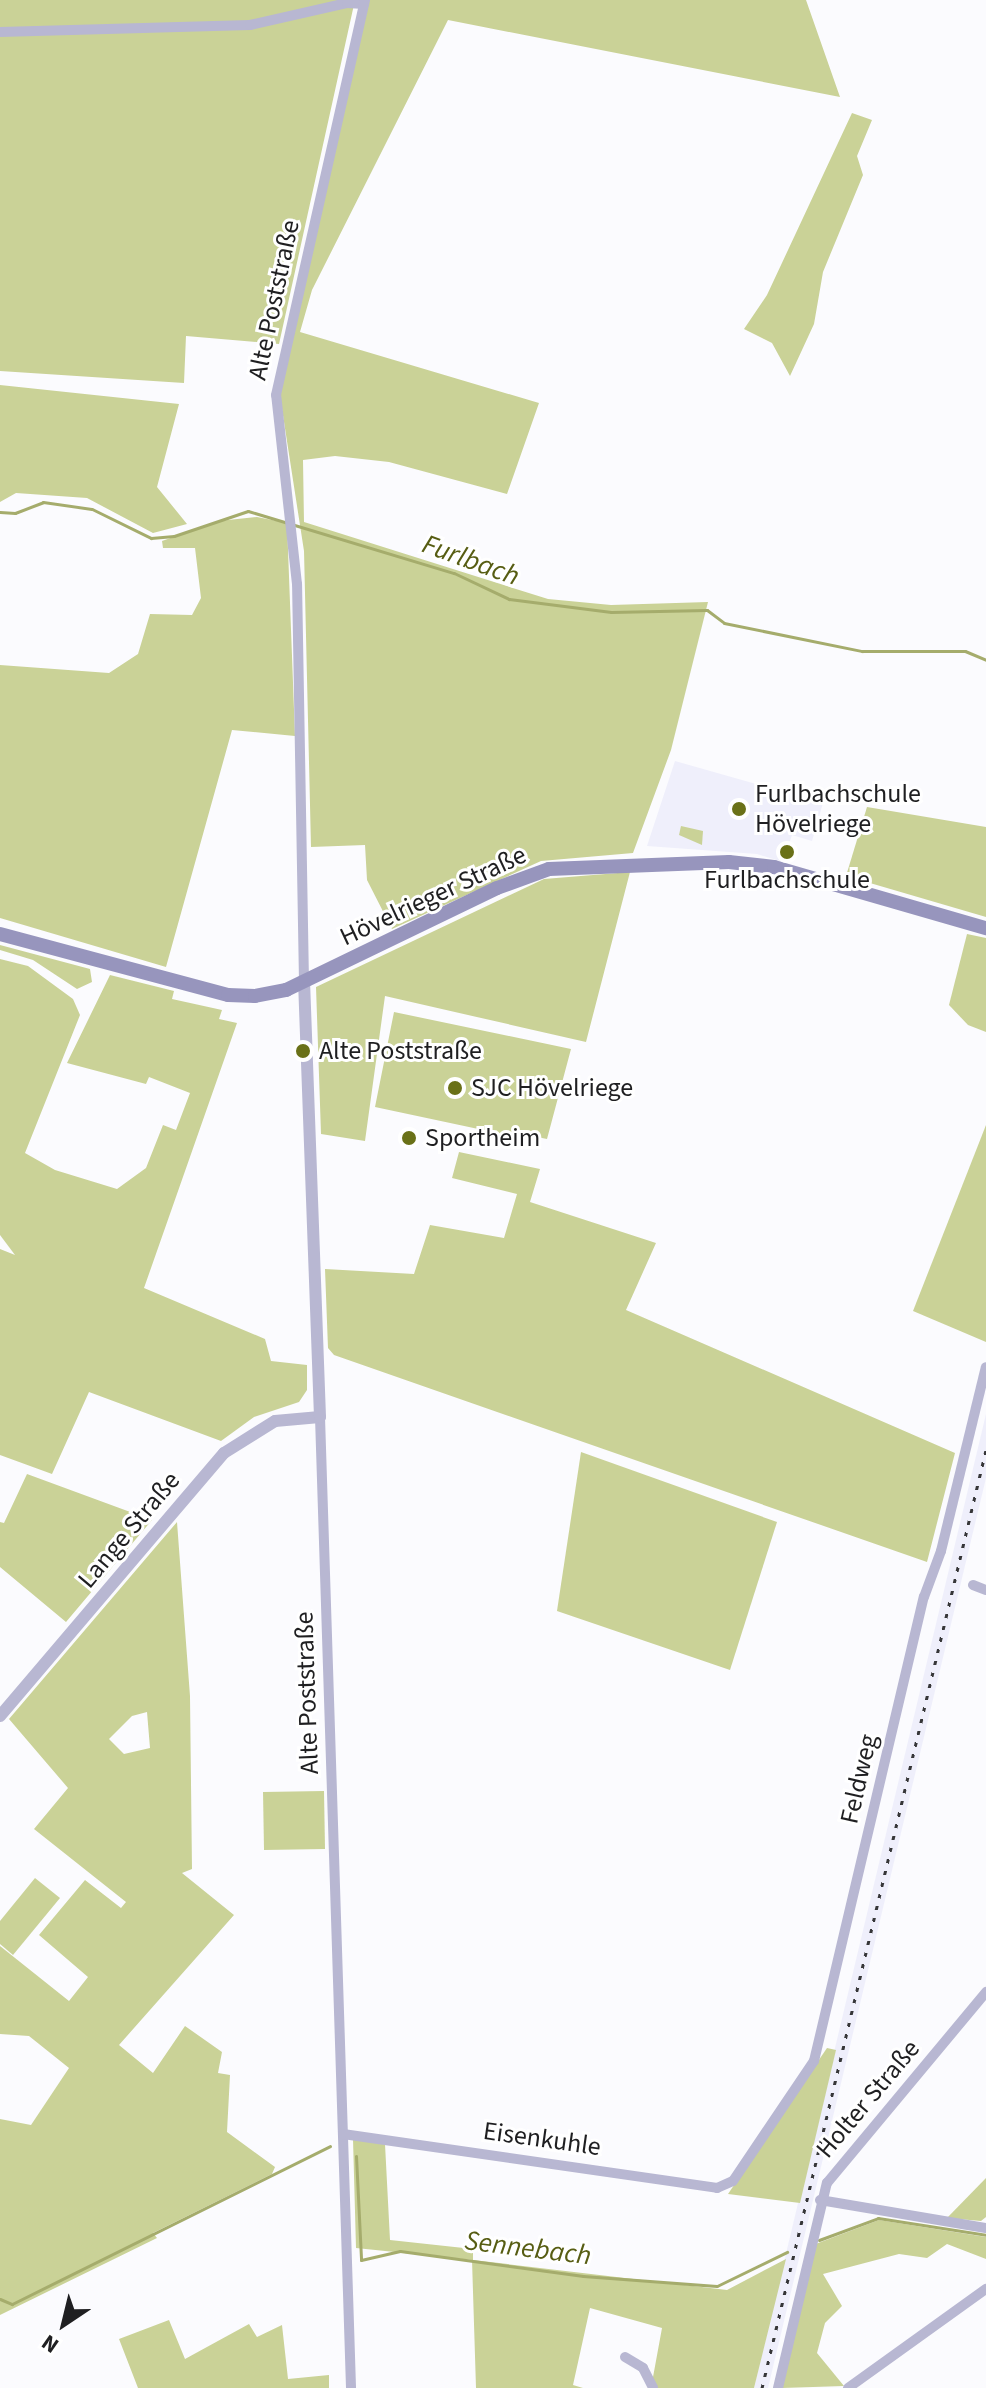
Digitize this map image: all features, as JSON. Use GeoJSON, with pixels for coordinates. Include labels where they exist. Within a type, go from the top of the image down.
{"type":"FeatureCollection","features":[{"type":"Feature","properties":{"kind":"main road","name":"Hövelrieger Straße"},"geometry":{"type":"LineString","coordinates":[[0,934],[228,995],[265,995],[304,982],[497,888],[572,865],[753,863],[986,928]]}},
{"type":"Feature","properties":{"kind":"street"},"geometry":{"type":"LineString","coordinates":[[0,32],[250,25],[364,2]]}},
{"type":"Feature","properties":{"kind":"street","name":"Alte Poststraße"},"geometry":{"type":"LineString","coordinates":[[351,2388],[304,982],[297,584],[276,395],[364,2]]}},
{"type":"Feature","properties":{"kind":"street","name":"Feldweg"},"geometry":{"type":"LineString","coordinates":[[733,2181],[814,2061],[924,1597],[941,1551],[986,1367]]}},
{"type":"Feature","properties":{"kind":"street","name":"Lange Straße"},"geometry":{"type":"LineString","coordinates":[[0,1716],[224,1453],[275,1421],[320,1417]]}},
{"type":"Feature","properties":{"kind":"street"},"geometry":{"type":"LineString","coordinates":[[973,1585],[986,1590]]}},
{"type":"Feature","properties":{"kind":"street","name":"Holter Straße"},"geometry":{"type":"LineString","coordinates":[[778,2388],[820,2200],[837,2168],[986,1992]]}},
{"type":"Feature","properties":{"kind":"street","name":"Eisenkuhle"},"geometry":{"type":"LineString","coordinates":[[343,2134],[717,2188],[733,2181]]}},
{"type":"Feature","properties":{"kind":"street"},"geometry":{"type":"LineString","coordinates":[[820,2200],[986,2228]]}},
{"type":"Feature","properties":{"kind":"street"},"geometry":{"type":"LineString","coordinates":[[848,2388],[986,2289]]}},
{"type":"Feature","properties":{"kind":"street"},"geometry":{"type":"LineString","coordinates":[[625,2357],[643,2368],[653,2388]]}},
{"type":"Feature","properties":{"kind":"shaded area"},"geometry":{"type":"Polygon","coordinates":[[[675,761],[823,803],[812,841],[792,835],[783,862],[757,854],[647,846],[675,761]]]}},
{"type":"Feature","properties":{"kind":"shaded area"},"geometry":{"type":"Polygon","coordinates":[[[986,1414],[986,1478],[768,2388],[754,2388],[986,1414]]]}},
{"type":"Feature","properties":{"kind":"green space"},"geometry":{"type":"Polygon","coordinates":[[[0,0],[355,0],[279,344],[186,336],[184,383],[0,371],[0,0]]]}},
{"type":"Feature","properties":{"kind":"green space"},"geometry":{"type":"Polygon","coordinates":[[[367,0],[806,0],[840,97],[448,20],[312,290],[300,332],[539,403],[507,494],[389,462],[335,456],[303,460],[304,522],[548,599],[611,605],[708,602],[671,750],[633,853],[541,861],[392,929],[367,880],[365,845],[311,847],[304,551],[280,396],[367,0]]]}},
{"type":"Feature","properties":{"kind":"green space"},"geometry":{"type":"Polygon","coordinates":[[[852,113],[872,120],[857,156],[863,175],[823,272],[814,324],[790,376],[772,343],[744,329],[767,295],[852,113]]]}},
{"type":"Feature","properties":{"kind":"green space"},"geometry":{"type":"Polygon","coordinates":[[[0,385],[179,404],[157,487],[187,524],[153,533],[87,498],[16,493],[0,502],[0,385]]]}},
{"type":"Feature","properties":{"kind":"green space"},"geometry":{"type":"Polygon","coordinates":[[[257,517],[287,523],[295,736],[232,730],[166,967],[0,918],[0,665],[109,673],[138,654],[150,614],[192,615],[201,598],[195,548],[163,548],[162,541],[219,521],[257,517]]]}},
{"type":"Feature","properties":{"kind":"green space"},"geometry":{"type":"Polygon","coordinates":[[[867,807],[986,827],[986,917],[846,876],[867,807]]]}},
{"type":"Feature","properties":{"kind":"green space"},"geometry":{"type":"Polygon","coordinates":[[[681,826],[703,831],[702,845],[679,835],[681,826]]]}},
{"type":"Feature","properties":{"kind":"green space"},"geometry":{"type":"Polygon","coordinates":[[[630,872],[586,1042],[385,996],[365,1141],[321,1134],[316,987],[544,879],[630,872]]]}},
{"type":"Feature","properties":{"kind":"green space"},"geometry":{"type":"Polygon","coordinates":[[[967,934],[986,938],[986,1032],[968,1025],[949,1005],[967,934]]]}},
{"type":"Feature","properties":{"kind":"green space"},"geometry":{"type":"Polygon","coordinates":[[[0,945],[90,969],[92,982],[77,989],[33,960],[0,950],[0,945]]]}},
{"type":"Feature","properties":{"kind":"green space"},"geometry":{"type":"Polygon","coordinates":[[[0,959],[28,966],[73,999],[80,1015],[25,1153],[55,1170],[117,1189],[146,1168],[163,1125],[176,1130],[190,1093],[149,1077],[146,1084],[67,1063],[110,975],[174,991],[172,999],[222,1010],[219,1019],[237,1023],[144,1288],[265,1339],[271,1361],[307,1365],[307,1390],[299,1402],[254,1417],[221,1441],[89,1392],[52,1474],[0,1455],[0,1249],[15,1255],[0,1235],[0,959]]]}},
{"type":"Feature","properties":{"kind":"green space","name":"SJC Hövelriege"},"geometry":{"type":"Polygon","coordinates":[[[394,1012],[571,1049],[547,1139],[522,1134],[520,1138],[375,1107],[394,1012]]]}},
{"type":"Feature","properties":{"kind":"green space"},"geometry":{"type":"Polygon","coordinates":[[[986,1125],[986,1342],[913,1311],[986,1125]]]}},
{"type":"Feature","properties":{"kind":"green space"},"geometry":{"type":"Polygon","coordinates":[[[459,1152],[540,1169],[530,1202],[656,1243],[626,1310],[955,1453],[927,1562],[334,1355],[328,1348],[325,1269],[414,1274],[430,1225],[504,1238],[517,1194],[452,1178],[459,1152]]]}},
{"type":"Feature","properties":{"kind":"green space"},"geometry":{"type":"Polygon","coordinates":[[[581,1452],[777,1522],[730,1670],[557,1611],[581,1452]]]}},
{"type":"Feature","properties":{"kind":"green space"},"geometry":{"type":"Polygon","coordinates":[[[27,1474],[152,1520],[66,1622],[0,1567],[0,1522],[4,1523],[27,1474]]]}},
{"type":"Feature","properties":{"kind":"green space"},"geometry":{"type":"Polygon","coordinates":[[[177,1522],[190,1696],[192,1869],[182,1873],[234,1915],[119,2045],[153,2073],[185,2026],[222,2052],[218,2073],[230,2075],[227,2132],[275,2167],[272,2174],[153,2233],[157,2238],[0,2315],[0,2119],[31,2125],[69,2068],[29,2036],[0,2034],[0,1946],[69,2001],[88,1977],[39,1935],[85,1880],[121,1908],[126,1902],[34,1829],[68,1788],[9,1719],[177,1522]],[[147,1712],[132,1716],[109,1739],[124,1754],[150,1748],[147,1712]]]}},
{"type":"Feature","properties":{"kind":"green space"},"geometry":{"type":"Polygon","coordinates":[[[324,1791],[325,1849],[264,1850],[263,1792],[324,1791]]]}},
{"type":"Feature","properties":{"kind":"green space"},"geometry":{"type":"Polygon","coordinates":[[[35,1878],[60,1898],[13,1955],[0,1944],[0,1921],[35,1878]]]}},
{"type":"Feature","properties":{"kind":"green space"},"geometry":{"type":"Polygon","coordinates":[[[827,2048],[836,2050],[800,2203],[728,2194],[827,2048]]]}},
{"type":"Feature","properties":{"kind":"green space"},"geometry":{"type":"Polygon","coordinates":[[[353,2139],[385,2144],[390,2240],[473,2249],[473,2260],[727,2290],[786,2259],[754,2388],[651,2388],[662,2328],[590,2308],[573,2385],[583,2388],[476,2388],[472,2260],[356,2248],[353,2139]]]}},
{"type":"Feature","properties":{"kind":"green space"},"geometry":{"type":"Polygon","coordinates":[[[986,2178],[986,2217],[981,2221],[947,2218],[986,2178]]]}},
{"type":"Feature","properties":{"kind":"green space"},"geometry":{"type":"Polygon","coordinates":[[[879,2220],[986,2237],[986,2259],[947,2244],[927,2258],[899,2254],[823,2274],[842,2306],[825,2323],[817,2353],[844,2386],[782,2388],[813,2245],[879,2220]]]}},
{"type":"Feature","properties":{"kind":"green space"},"geometry":{"type":"Polygon","coordinates":[[[169,2320],[185,2359],[249,2324],[257,2337],[282,2325],[288,2379],[329,2375],[329,2388],[138,2388],[119,2339],[169,2320]]]}},
{"type":"Feature","properties":{"kind":"waterway","name":"Furlbach"},"geometry":{"type":"LineString","coordinates":[[0,512],[15,513],[43,502],[92,509],[151,538],[174,536],[248,511],[454,573],[509,599],[611,612],[707,610],[724,623],[862,651],[965,651],[986,660]]}},
{"type":"Feature","properties":{"kind":"waterway","name":"Sennebach"},"geometry":{"type":"LineString","coordinates":[[0,2299],[12,2304],[330,2146]]}},
{"type":"Feature","properties":{"kind":"waterway","name":"Sennebach"},"geometry":{"type":"LineString","coordinates":[[356,2156],[361,2260],[400,2251],[583,2276],[717,2286],[787,2252]]}},
{"type":"Feature","properties":{"kind":"waterway","name":"Sennebach"},"geometry":{"type":"LineString","coordinates":[[819,2240],[878,2218],[986,2235]]}},
{"type":"Feature","properties":{"kind":"railway"},"geometry":{"type":"LineString","coordinates":[[762,2388],[986,1450]]}},
{"type":"Feature","properties":{"kind":"place","name":"Furlbachschule Hövelriege"},"geometry":{"type":"Point","coordinates":[739,809]}},
{"type":"Feature","properties":{"kind":"place","name":"Furlbachschule"},"geometry":{"type":"Point","coordinates":[787,852]}},
{"type":"Feature","properties":{"kind":"place","name":"Alte Poststraße"},"geometry":{"type":"Point","coordinates":[303,1051]}},
{"type":"Feature","properties":{"kind":"place","name":"SJC Hövelriege"},"geometry":{"type":"Point","coordinates":[455,1088]}},
{"type":"Feature","properties":{"kind":"place","name":"Sportheim"},"geometry":{"type":"Point","coordinates":[409,1138]}}]}
